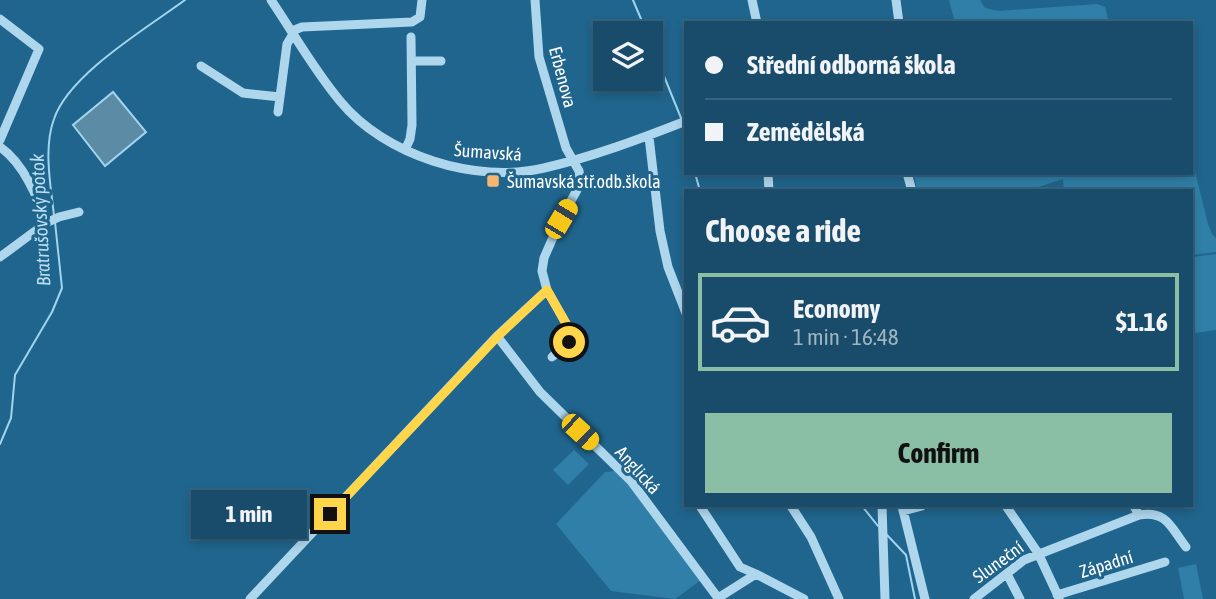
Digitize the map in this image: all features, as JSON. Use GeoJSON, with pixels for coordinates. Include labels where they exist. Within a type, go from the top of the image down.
{"type":"FeatureCollection","features":[{"type":"Feature","properties":{"kind":"street","name":"Šumavská"},"geometry":{"type":"LineString","coordinates":[[271,0],[340,102],[377,135],[405,150],[445,165],[480,170],[530,170],[649,136],[683,122]]}},
{"type":"Feature","properties":{"kind":"street"},"geometry":{"type":"LineString","coordinates":[[278,112],[287,41],[293,32],[302,27],[412,22],[417,20],[422,12],[422,0]]}},
{"type":"Feature","properties":{"kind":"street","name":"Erbenova"},"geometry":{"type":"LineString","coordinates":[[535,0],[539,57],[580,178],[578,190],[561,219],[544,258],[542,271],[547,290]]}},
{"type":"Feature","properties":{"kind":"street"},"geometry":{"type":"LineString","coordinates":[[752,0],[757,21]]}},
{"type":"Feature","properties":{"kind":"street"},"geometry":{"type":"LineString","coordinates":[[896,0],[900,21]]}},
{"type":"Feature","properties":{"kind":"street"},"geometry":{"type":"LineString","coordinates":[[0,19],[39,49],[0,140]]}},
{"type":"Feature","properties":{"kind":"street"},"geometry":{"type":"LineString","coordinates":[[405,150],[412,125],[411,37]]}},
{"type":"Feature","properties":{"kind":"street"},"geometry":{"type":"LineString","coordinates":[[412,61],[440,61]]}},
{"type":"Feature","properties":{"kind":"street"},"geometry":{"type":"LineString","coordinates":[[201,66],[240,92],[280,97]]}},
{"type":"Feature","properties":{"kind":"street"},"geometry":{"type":"LineString","coordinates":[[649,136],[660,231],[668,267],[684,308]]}},
{"type":"Feature","properties":{"kind":"street"},"geometry":{"type":"LineString","coordinates":[[0,148],[11,158],[52,220]]}},
{"type":"Feature","properties":{"kind":"street"},"geometry":{"type":"LineString","coordinates":[[0,257],[52,220],[79,212]]}},
{"type":"Feature","properties":{"kind":"street"},"geometry":{"type":"LineString","coordinates":[[250,599],[498,336],[547,290],[568,327],[569,342],[552,357]]}},
{"type":"Feature","properties":{"kind":"street","name":"Anglická"},"geometry":{"type":"LineString","coordinates":[[498,336],[540,392],[631,481],[718,598],[756,574]]}},
{"type":"Feature","properties":{"kind":"street"},"geometry":{"type":"LineString","coordinates":[[701,507],[740,567],[804,599]]}},
{"type":"Feature","properties":{"kind":"street"},"geometry":{"type":"LineString","coordinates":[[792,507],[811,537],[839,599]]}},
{"type":"Feature","properties":{"kind":"street"},"geometry":{"type":"LineString","coordinates":[[882,507],[885,599]]}},
{"type":"Feature","properties":{"kind":"street"},"geometry":{"type":"LineString","coordinates":[[1007,507],[1038,553],[1058,597]]}},
{"type":"Feature","properties":{"kind":"street"},"geometry":{"type":"LineString","coordinates":[[1135,507],[1139,515],[1151,513],[1162,516],[1186,547]]}},
{"type":"Feature","properties":{"kind":"street"},"geometry":{"type":"LineString","coordinates":[[903,508],[925,599]]}},
{"type":"Feature","properties":{"kind":"street","name":"Sluneční"},"geometry":{"type":"LineString","coordinates":[[974,599],[1024,560],[1139,515]]}},
{"type":"Feature","properties":{"kind":"street","name":"Západní"},"geometry":{"type":"LineString","coordinates":[[1058,597],[1165,562]]}},
{"type":"Feature","properties":{"kind":"street"},"geometry":{"type":"LineString","coordinates":[[1007,574],[1020,599]]}},
{"type":"Feature","properties":{"kind":"shaded area"},"geometry":{"type":"Polygon","coordinates":[[[949,0],[980,0],[985,8],[998,11],[1097,4],[1105,7],[1108,21],[954,21],[949,0]]]}},
{"type":"Feature","properties":{"kind":"shaded area"},"geometry":{"type":"Polygon","coordinates":[[[113,92],[146,132],[105,166],[73,125],[113,92]]]}},
{"type":"Feature","properties":{"kind":"shaded area"},"geometry":{"type":"Polygon","coordinates":[[[1193,164],[1208,224],[1216,238],[1216,252],[1193,255],[1193,189],[1064,189],[1063,179],[1032,189],[917,189],[914,175],[1193,175],[1193,164]]]}},
{"type":"Feature","properties":{"kind":"shaded area"},"geometry":{"type":"Polygon","coordinates":[[[1216,254],[1216,330],[1195,333],[1193,257],[1216,254]]]}},
{"type":"Feature","properties":{"kind":"shaded area"},"geometry":{"type":"Polygon","coordinates":[[[574,450],[589,464],[568,485],[553,470],[574,450]]]}},
{"type":"Feature","properties":{"kind":"shaded area"},"geometry":{"type":"Polygon","coordinates":[[[615,471],[632,488],[701,580],[675,599],[611,591],[556,524],[605,472],[615,471]]]}},
{"type":"Feature","properties":{"kind":"shaded area"},"geometry":{"type":"Polygon","coordinates":[[[1196,564],[1203,599],[1184,599],[1178,568],[1196,564]]]}},
{"type":"Feature","properties":{"kind":"waterway","name":"Bratrušovský potok"},"geometry":{"type":"LineString","coordinates":[[54,216],[49,143],[54,119],[62,102],[75,85],[111,53],[185,0]]}},
{"type":"Feature","properties":{"kind":"waterway"},"geometry":{"type":"LineString","coordinates":[[633,0],[642,21]]}},
{"type":"Feature","properties":{"kind":"waterway"},"geometry":{"type":"LineString","coordinates":[[663,74],[681,118]]}},
{"type":"Feature","properties":{"kind":"waterway"},"geometry":{"type":"LineString","coordinates":[[696,175],[699,189]]}},
{"type":"Feature","properties":{"kind":"waterway","name":"Bratrušovský potok"},"geometry":{"type":"LineString","coordinates":[[0,444],[11,418],[15,375],[52,312],[62,288],[55,222]]}},
{"type":"Feature","properties":{"kind":"waterway"},"geometry":{"type":"LineString","coordinates":[[863,507],[878,526]]}},
{"type":"Feature","properties":{"kind":"waterway"},"geometry":{"type":"LineString","coordinates":[[887,535],[906,555],[915,599]]}},
{"type":"Feature","properties":{"kind":"place","name":"Šumavská stř.odb.škola"},"geometry":{"type":"Point","coordinates":[493,181]}},
{"type":"Feature","properties":{"kind":"route"},"geometry":{"type":"LineString","coordinates":[[330,514],[498,336],[547,290],[568,327],[569,342]]}}]}
